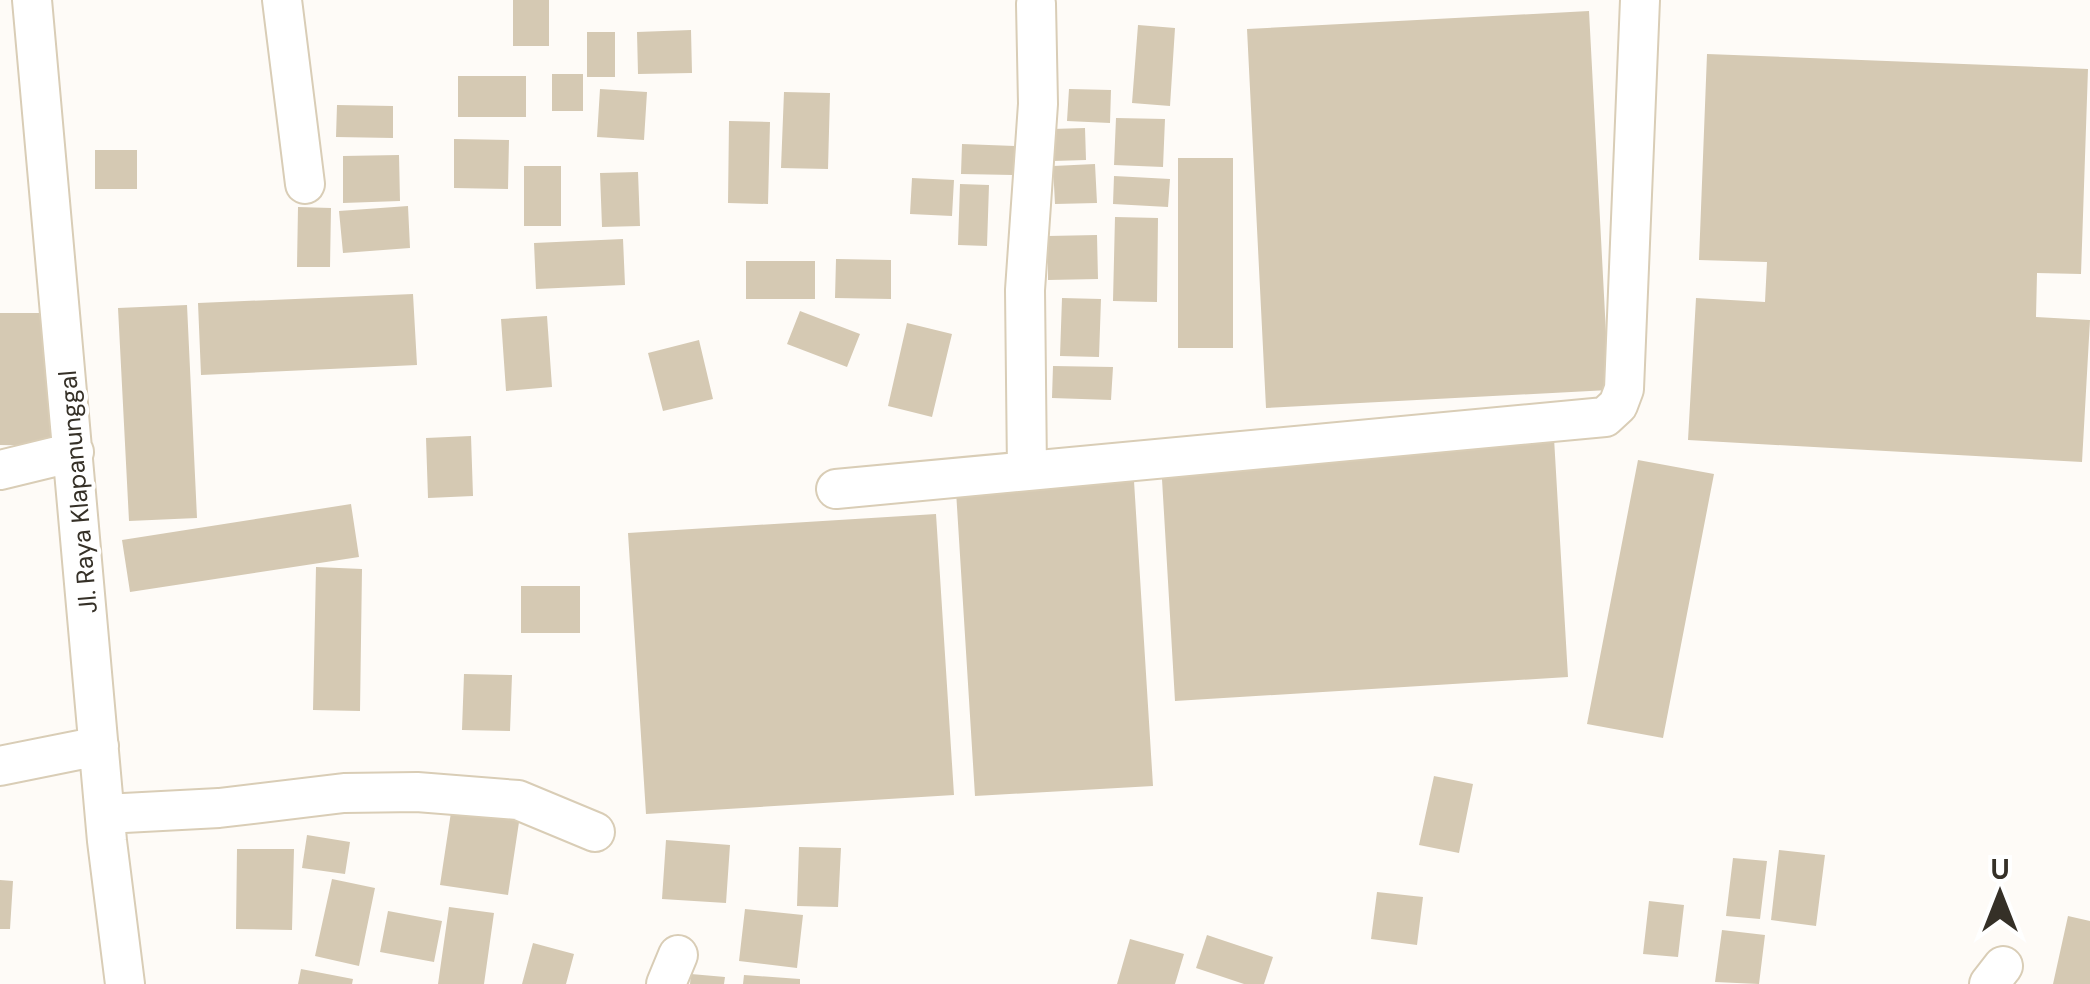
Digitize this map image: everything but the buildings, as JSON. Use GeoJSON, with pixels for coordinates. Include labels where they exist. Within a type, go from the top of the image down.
{"type":"FeatureCollection","features":[{"type":"Feature","properties":{"kind":"street","name":"Jl. Raya Klapanunggal"},"geometry":{"type":"LineString","coordinates":[[32,0],[99,746],[126,984]]}},
{"type":"Feature","properties":{"kind":"street"},"geometry":{"type":"LineString","coordinates":[[282,0],[306,184]]}},
{"type":"Feature","properties":{"kind":"street"},"geometry":{"type":"LineString","coordinates":[[836,488],[1605,417],[1618,405],[1624,390],[1640,0]]}},
{"type":"Feature","properties":{"kind":"street"},"geometry":{"type":"LineString","coordinates":[[1027,471],[1025,290],[1038,104],[1036,4]]}},
{"type":"Feature","properties":{"kind":"street"},"geometry":{"type":"LineString","coordinates":[[0,470],[74,452]]}},
{"type":"Feature","properties":{"kind":"street"},"geometry":{"type":"LineString","coordinates":[[0,766],[99,746]]}},
{"type":"Feature","properties":{"kind":"street"},"geometry":{"type":"LineString","coordinates":[[106,814],[219,808],[344,793],[417,792],[518,800],[595,832]]}}]}
